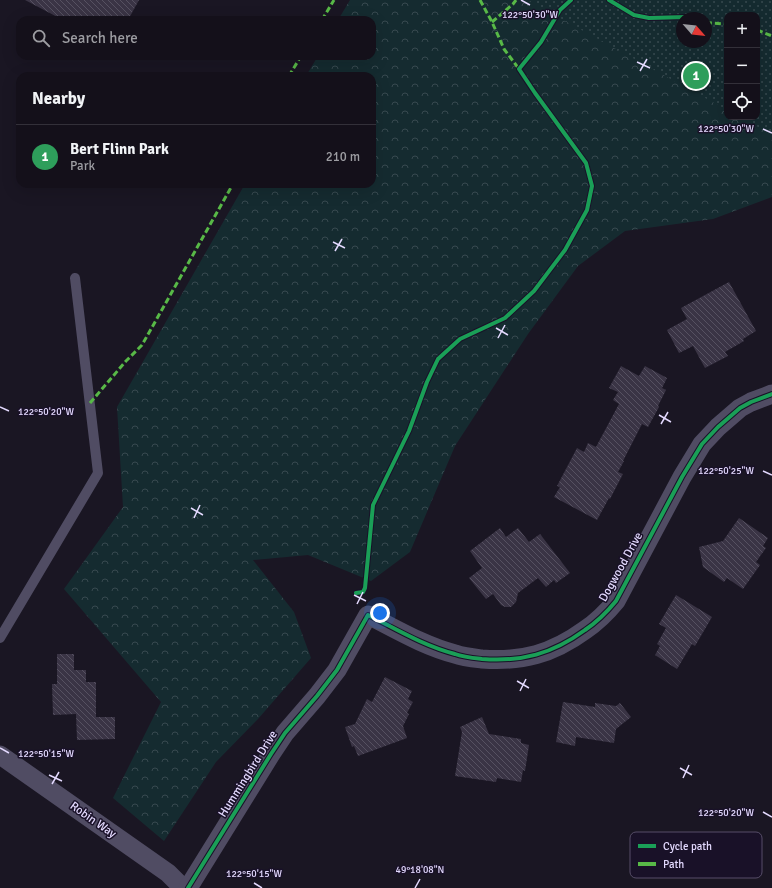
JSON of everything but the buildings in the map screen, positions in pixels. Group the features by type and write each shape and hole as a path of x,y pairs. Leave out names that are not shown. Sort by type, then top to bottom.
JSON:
{"street":[{"name":"Dogwood Drive","path":"368,615 440,650 473,658 498,660 527,657 552,650 565,643 592,625 609,610 616,601 682,476 702,444 718,427 740,408 772,394"},
{"name":"Hummingbird Drive","path":"188,888 271,754 289,728 337,670 368,615"},
{"name":"Robin Way","path":"0,755 168,873 183,888"}],"lane":[{"path":"0,638 98,473 75,278"}],"green space":[{"path":"350,0 772,0 772,197 713,219 625,231 578,266 528,334 455,446 410,552 371,581 308,555 253,560 294,612 311,658 258,719 216,762 164,841 113,798 161,702 64,589 123,507 117,407 243,188 376,188 376,72 308,72 316,60 376,60 376,16 340,16"},
{"path":"527,0 772,0 772,135 745,120 760,120 760,12 724,12 724,108"}],"marked path":[{"path":"324,16 334,0"},
{"path":"480,0 504,49 519,69"},
{"path":"492,22 516,0"},
{"path":"712,23 724,24"},
{"path":"760,31 772,36"},
{"path":"291,72 299,60"},
{"path":"90,403 126,361 142,345 231,188"}],"cycle path":[{"path":"356,593 363,592 365,588 373,505 409,431 427,382 438,359 460,339 505,318 534,291 565,250 587,210 592,186 586,163 519,69 541,42 560,10 571,0"},
{"path":"609,0 634,15 649,18 676,17"},
{"path":"188,888 271,754 285,733 337,670 368,615 410,637 444,651 468,657 497,660 510,659 536,655 561,645 594,624 616,601 682,477 702,444 718,427 740,408 772,394"}],"place":[{"name":"Bert Flinn Park","path":"696,76"}]}
